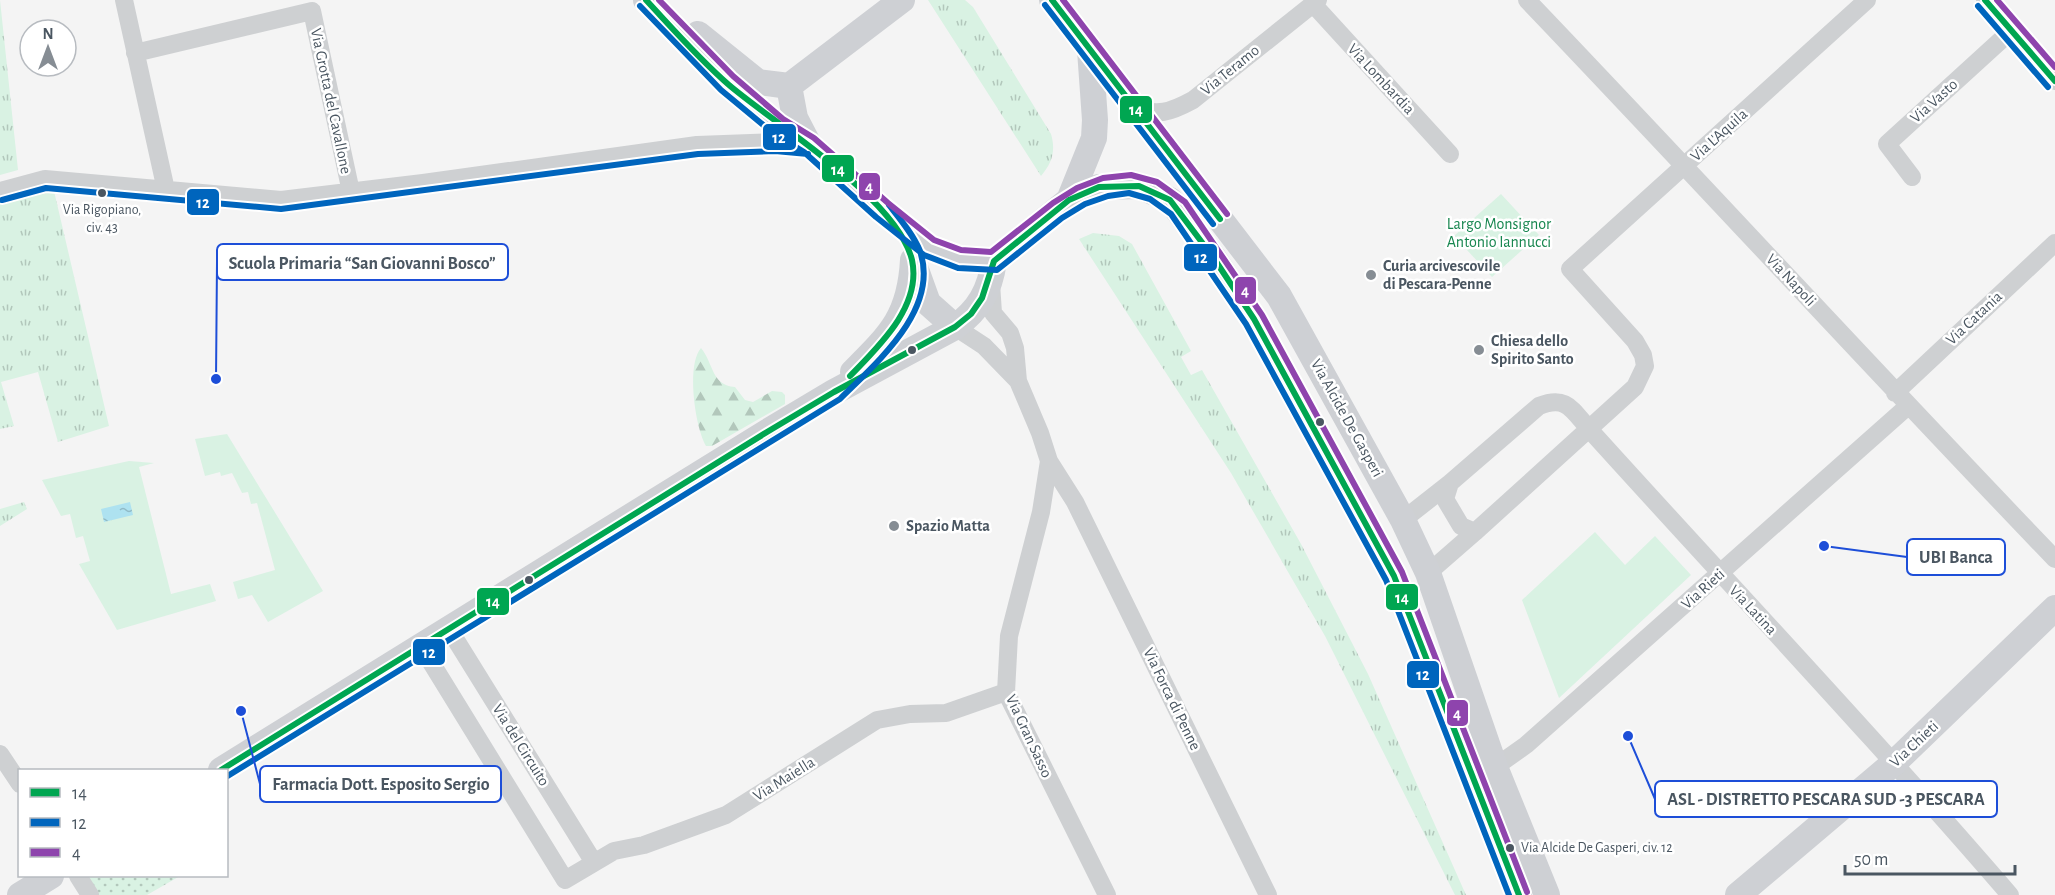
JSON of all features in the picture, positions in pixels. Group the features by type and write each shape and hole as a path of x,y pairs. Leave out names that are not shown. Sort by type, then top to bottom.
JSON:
{"main road":[{"path":"646,0 727,83 778,126 809,145 882,210 906,243 921,254 959,259 993,272"},
{"path":"656,0 758,82 789,86 902,0"},
{"name":"Via Alcide De Gasperi","path":"1051,3 1090,50 1279,296 1403,519 1428,573 1495,767 1547,895"},
{"path":"224,769 834,392 955,327 976,308 993,272 1069,200 1094,138 1095,120 1090,50"},
{"path":"789,86 795,118 809,145"},
{"name":"Via Alcide De Gasperi","path":"1069,200 1089,191 1111,186 1139,186 1170,200 1214,256 1254,319 1394,576 1519,895"},
{"path":"921,254 928,303 955,327"},
{"path":"834,392 889,335 901,318 921,254"},
{"name":"Via Chieti","path":"1738,895 1895,762 2055,608"},
{"path":"20,895 49,877"}],"street":[{"path":"124,0 165,190"},
{"name":"Via Napoli","path":"1527,0 1685,165 1895,393 2055,559"},
{"name":"Via L'Aquila","path":"1590,429 1635,387 1645,366 1643,355 1635,341 1570,269 1867,0"},
{"path":"1985,0 2055,81"},
{"name":"Via Teramo","path":"1133,107 1147,113 1174,111 1193,100 1315,2"},
{"name":"Via Lombardia","path":"1315,2 1450,154"},
{"name":"Via Grotta del Cavallone","path":"135,53 312,11 351,192"},
{"name":"Via Vasto","path":"1912,177 1887,144 2012,30"},
{"path":"0,191 45,179 281,200 697,145 775,142 809,145"},
{"name":"Via Catania","path":"1895,393 2055,243"},
{"name":"Via Forca di Penne","path":"993,272 993,313 1010,333 1016,348 1018,381"},
{"name":"Via Forca di Penne","path":"955,327 984,346 1018,381 1041,433 1049,461 1075,502 1268,895"},
{"name":"Via Latina","path":"1403,519 1450,483 1539,406 1553,400 1564,402 1895,762 2010,895"},
{"name":"Via Rieti","path":"1495,767 1526,745 1908,406"},
{"path":"1428,573 1590,429"},
{"name":"Via Gran Sasso","path":"1049,461 1041,512 1009,636 1006,692 1107,895"},
{"path":"1450,483 1445,499 1461,526 1475,532"},
{"path":"1041,512 1056,498 1075,502"},
{"name":"Via del Circuito","path":"449,629 593,861"},
{"name":"Via del Circuito","path":"421,646 565,880"},
{"name":"Via Maiella","path":"565,880 593,861 614,851 644,845 726,815 877,720 910,714 946,713 1006,692"},
{"path":"0,754 18,781"},
{"path":"79,877 90,895"}],"green space":[{"path":"0,0 18,170 0,175"},
{"path":"928,0 965,0 973,7 1051,134 1052,156 1041,176"},
{"path":"54,191 109,426 58,442 38,372 1,382 14,426 0,429 0,204"},
{"name":"Largo Monsignor Antonio Iannucci","path":"1501,194 1539,235 1492,277 1454,236"},
{"path":"1093,233 1119,236 1132,244 1191,351 1181,357 1191,375 1202,370 1301,544 1368,674 1466,895 1455,895 1325,636 1231,473 1079,239"},
{"path":"701,348 717,378 735,387 745,400 753,402 772,391 782,392 785,395 785,404 712,446 706,446 698,425 693,381 696,356"},
{"path":"227,434 323,591 268,622 252,595 238,599 233,582 275,570 257,503 251,504 248,492 242,493 232,473 221,476 220,472 205,476 195,439"},
{"path":"129,461 154,463 139,467 171,594 210,584 216,601 117,630 79,564 90,561 83,536 76,538 70,514 61,516 42,480"},
{"path":"24,502 27,509 0,526 0,509"},
{"path":"1595,532 1625,565 1655,536 1691,575 1559,698 1522,600"},
{"path":"88,877 178,877 147,895 99,895"}],"water":[{"path":"130,502 133,515 104,522 101,509"}],"transit line":[{"name":"14","path":"646,0 729,85 860,188 884,212 902,236 912,260 911,293 896,324 850,376"},
{"name":"4","path":"659,0 733,76 783,119 814,138 934,240 961,250 991,252 1053,203 1077,188 1103,178 1131,175 1157,182 1185,202 1262,315 1402,572 1527,892"},
{"name":"14","path":"1052,0 1220,219"},
{"name":"4","path":"1063,0 1227,214"},
{"name":"14","path":"1985,0 2055,81"},
{"name":"4","path":"1997,0 2055,67"},
{"name":"12","path":"1045,5 1213,224"},
{"name":"12","path":"640,6 721,90 773,133 804,152 876,217 924,255 958,268 997,270 1062,218 1085,204 1108,196 1129,193 1150,199 1171,214 1246,324 1386,580 1509,895"},
{"name":"12","path":"1978,6 2048,87"},
{"name":"12","path":"2,200 46,188 281,209 698,154 775,151 808,154"},
{"name":"14","path":"223,769 767,432 834,392 955,327 971,314 982,298 994,261 1069,200 1099,187 1139,186 1170,200 1213,257 1254,319 1394,576 1519,895"},
{"name":"12","path":"228,776 840,399 901,334 921,294 924,273 920,251 889,205"}],"place":[{"name":"Via Rigopiano, civ. 43","path":"102,193"},
{"name":"Curia arcivescovile di Pescara-Penne","path":"1371,275"},
{"name":"Chiesa dello Spirito Santo","path":"1479,350"},
{"name":"Scuola Primaria “San Giovanni Bosco”","path":"216,379"},
{"name":"Spazio Matta","path":"894,526"},
{"name":"UBI Banca","path":"1824,546"},
{"name":"Farmacia Dott. Esposito Sergio","path":"241,711"},
{"name":"ASL - DISTRETTO PESCARA SUD -3 PESCARA","path":"1628,736"},
{"name":"Via Alcide De Gasperi, civ. 12","path":"1510,848"}]}
